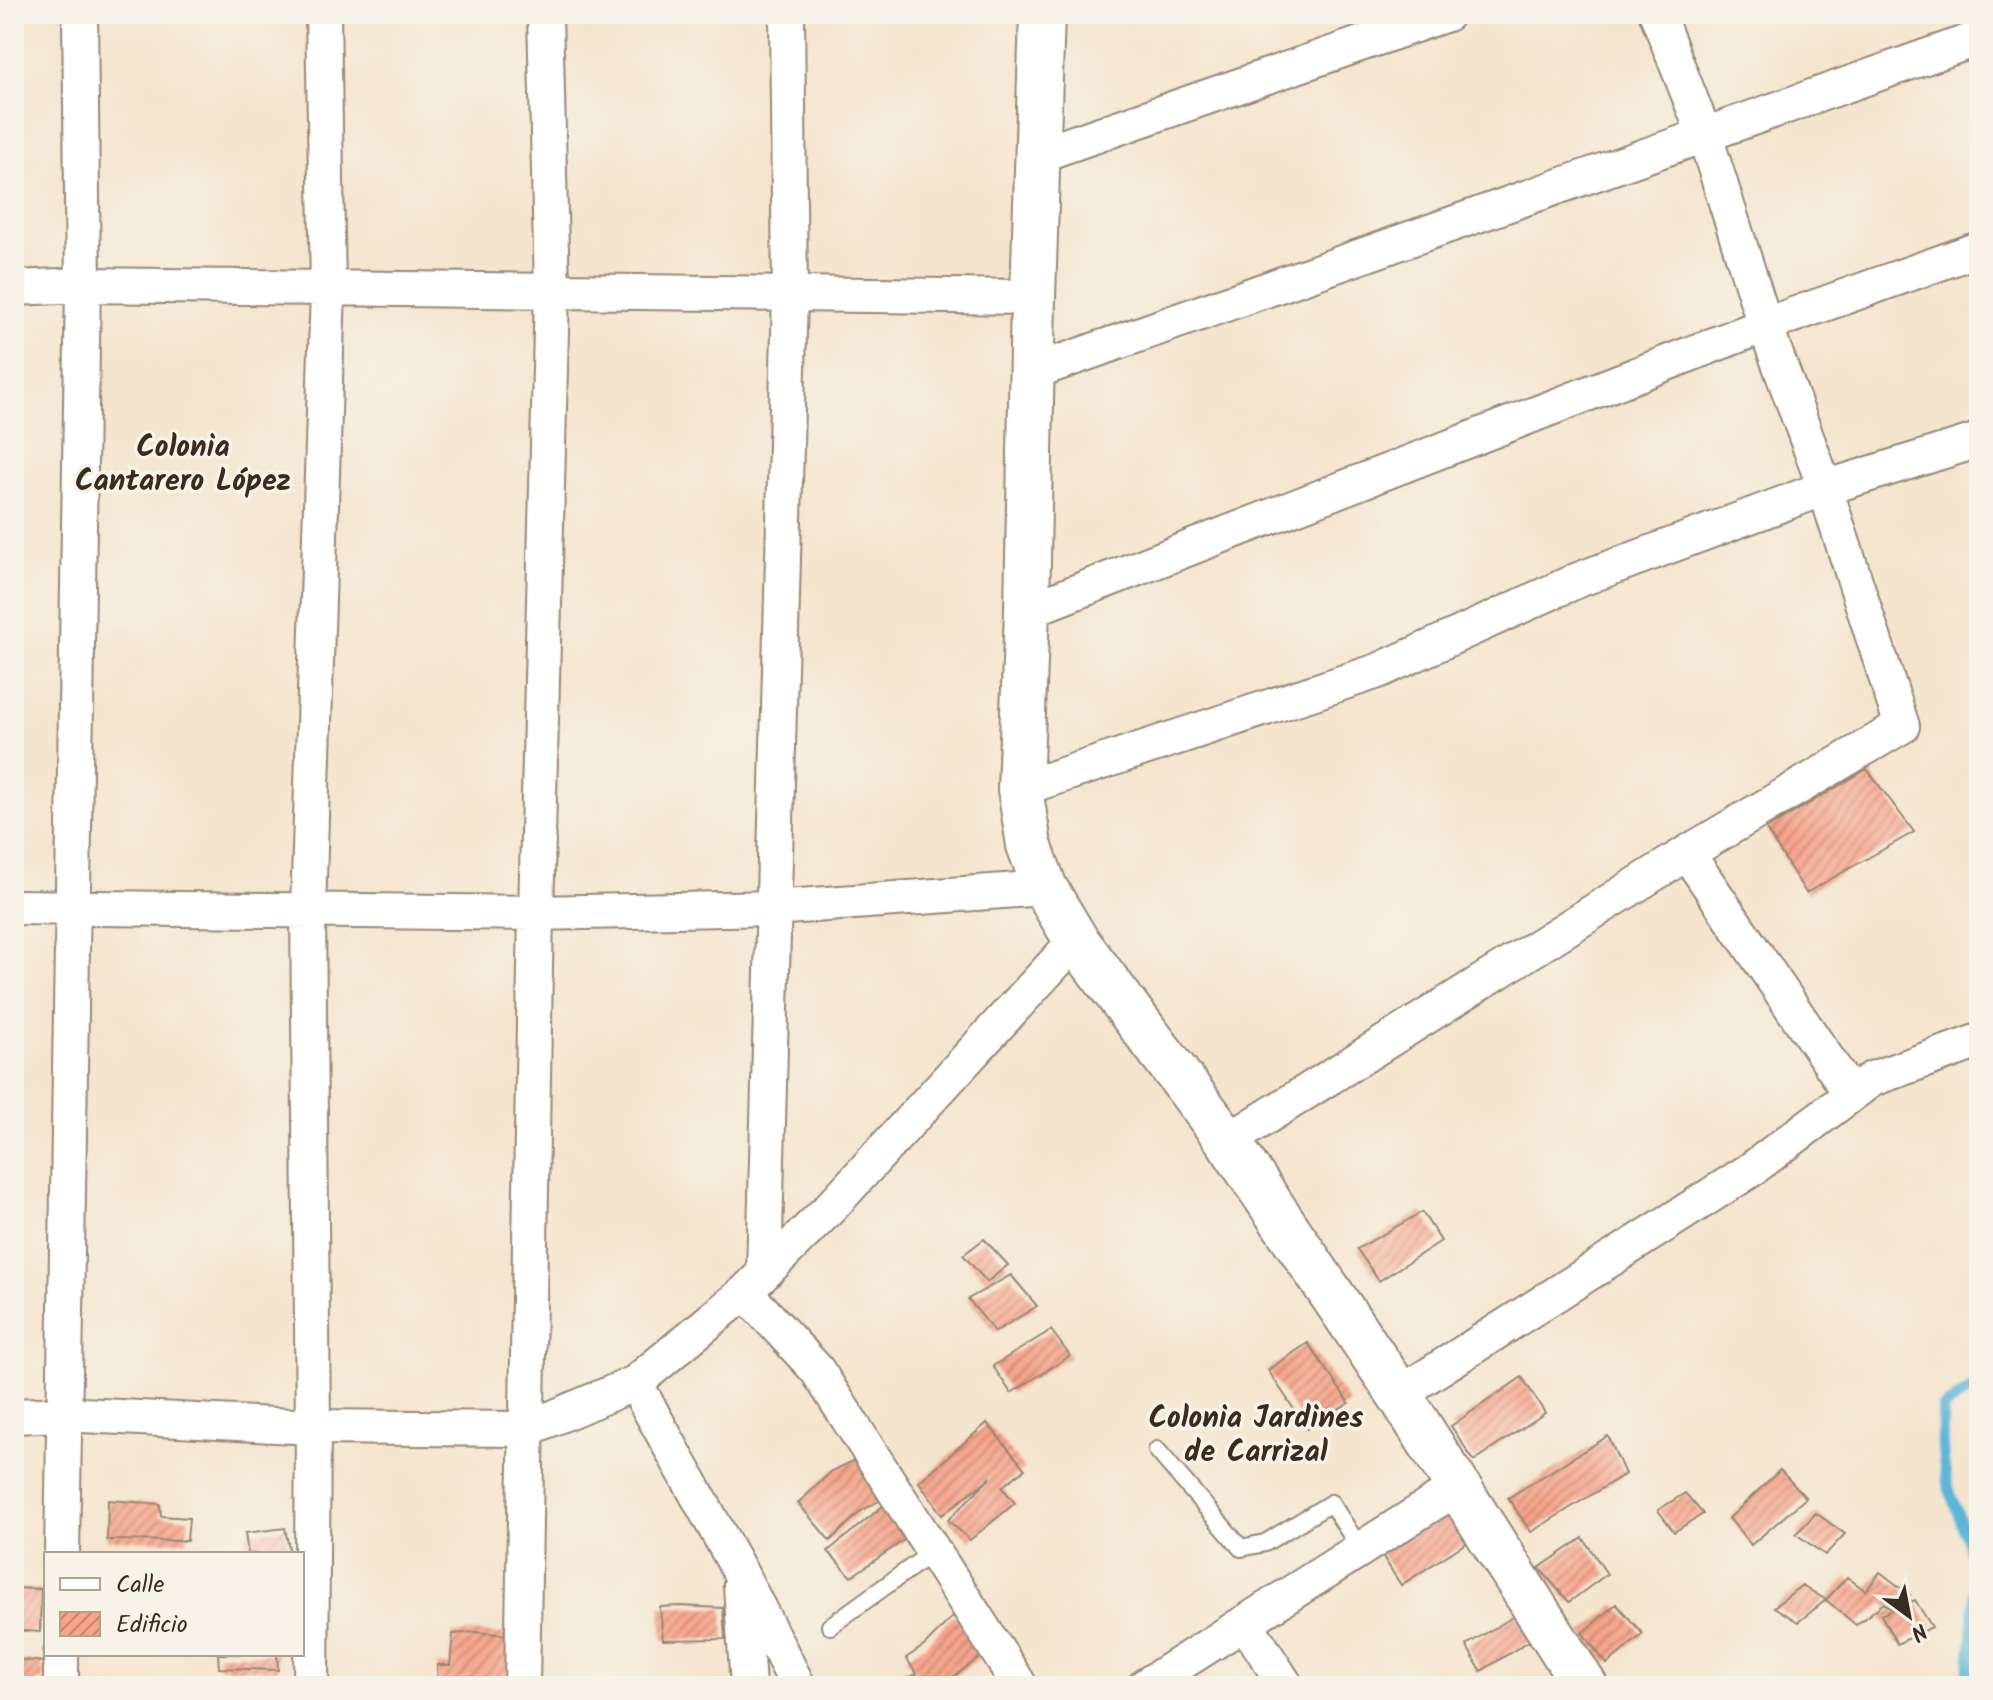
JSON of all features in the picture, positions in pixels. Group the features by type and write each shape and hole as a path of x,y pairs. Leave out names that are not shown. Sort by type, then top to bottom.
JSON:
{"street":[{"path":"62,1552 83,285 80,14"},
{"path":"311,1686 313,1427 308,911 328,288 323,14"},
{"path":"522,1686 536,913 552,291 545,14"},
{"path":"787,14 790,294 773,908 755,1283 817,1370 934,1551 1010,1682"},
{"path":"1042,14 1020,789 1029,845 1045,888 1076,940 1228,1141 1399,1394 1585,1686"},
{"path":"1039,155 1447,14"},
{"path":"1228,1141 1687,853 1902,726 1825,488 1765,325 1705,136 1657,14"},
{"path":"1033,372 1979,38"},
{"path":"1027,611 1765,325 1979,249"},
{"path":"14,288 83,285 1033,297"},
{"path":"1020,789 1378,671 1578,580 1825,488 1979,440"},
{"path":"1687,853 1851,1094"},
{"path":"14,907 536,913 773,908 1045,888"},
{"path":"14,1416 63,1414 313,1427 527,1429 635,1383 755,1283 830,1208 1076,940"},
{"path":"1399,1394 1749,1171 1872,1079 1979,1040"},
{"path":"635,1383 740,1572 798,1686"},
{"path":"1145,1686 1457,1488"},
{"path":"740,1572 748,1686"},
{"path":"1246,1624 1286,1686"},
{"path":"61,1656 61,1686"}],"lane":[{"path":"1157,1450 1241,1548 1265,1543 1331,1503 1361,1550"},
{"path":"830,1626 934,1551"}],"building":[{"path":"1867,769 1914,832 1806,893 1766,829"},
{"path":"1422,1212 1441,1241 1379,1281 1357,1249"},
{"path":"984,1239 1008,1265 987,1282 963,1255"},
{"path":"1011,1275 1037,1306 995,1332 968,1299"},
{"path":"1051,1330 1070,1356 1011,1393 993,1366"},
{"path":"1308,1343 1349,1403 1307,1429 1268,1370"},
{"path":"1522,1377 1545,1413 1474,1461 1451,1426"},
{"path":"987,1423 1025,1469 1002,1487 1015,1503 970,1540 948,1520 991,1477 942,1515 919,1482"},
{"path":"1608,1436 1625,1474 1531,1532 1508,1498"},
{"path":"861,1457 888,1496 861,1511 830,1541 798,1503 832,1471"},
{"path":"1780,1470 1806,1498 1751,1545 1729,1518"},
{"path":"1685,1493 1703,1514 1674,1532 1658,1510"},
{"path":"108,1500 160,1504 161,1516 189,1518 187,1541 107,1540"},
{"path":"889,1501 914,1533 851,1577 828,1551"},
{"path":"1444,1503 1469,1541 1401,1585 1376,1546"},
{"path":"1816,1513 1845,1534 1825,1555 1796,1534"},
{"path":"285,1528 290,1552 248,1552 245,1533"},
{"path":"1583,1538 1607,1574 1569,1602 1539,1568"},
{"path":"1880,1572 1910,1595 1890,1608 1884,1603 1856,1625 1826,1600 1847,1577 1866,1591"},
{"path":"1802,1585 1826,1600 1798,1622 1774,1607"},
{"path":"14,1588 41,1589 40,1632 14,1630"},
{"path":"1915,1600 1932,1627 1897,1644 1881,1615"},
{"path":"1616,1604 1643,1634 1607,1664 1582,1633"},
{"path":"660,1607 723,1608 725,1639 663,1640"},
{"path":"1520,1613 1537,1636 1481,1671 1466,1645"},
{"path":"955,1614 984,1655 940,1686 910,1686 905,1679 917,1674 906,1658 925,1645"},
{"path":"453,1634 510,1635 510,1686 432,1686 432,1682 438,1682 437,1665 450,1665"},
{"path":"218,1656 277,1656 278,1670 219,1668"},
{"path":"14,1659 43,1662 44,1681 37,1681 37,1686 14,1686"},
{"path":"338,1682 388,1683 388,1686 337,1686"}],"waterway":[{"path":"1966,1686 1973,1635 1974,1585 1968,1542 1945,1472 1943,1408 1979,1383"}],"district":[{"name":"Colonia Cantarero López","path":"183,463"},
{"name":"Colonia Jardines de Carrizal","path":"1256,1434"}]}
